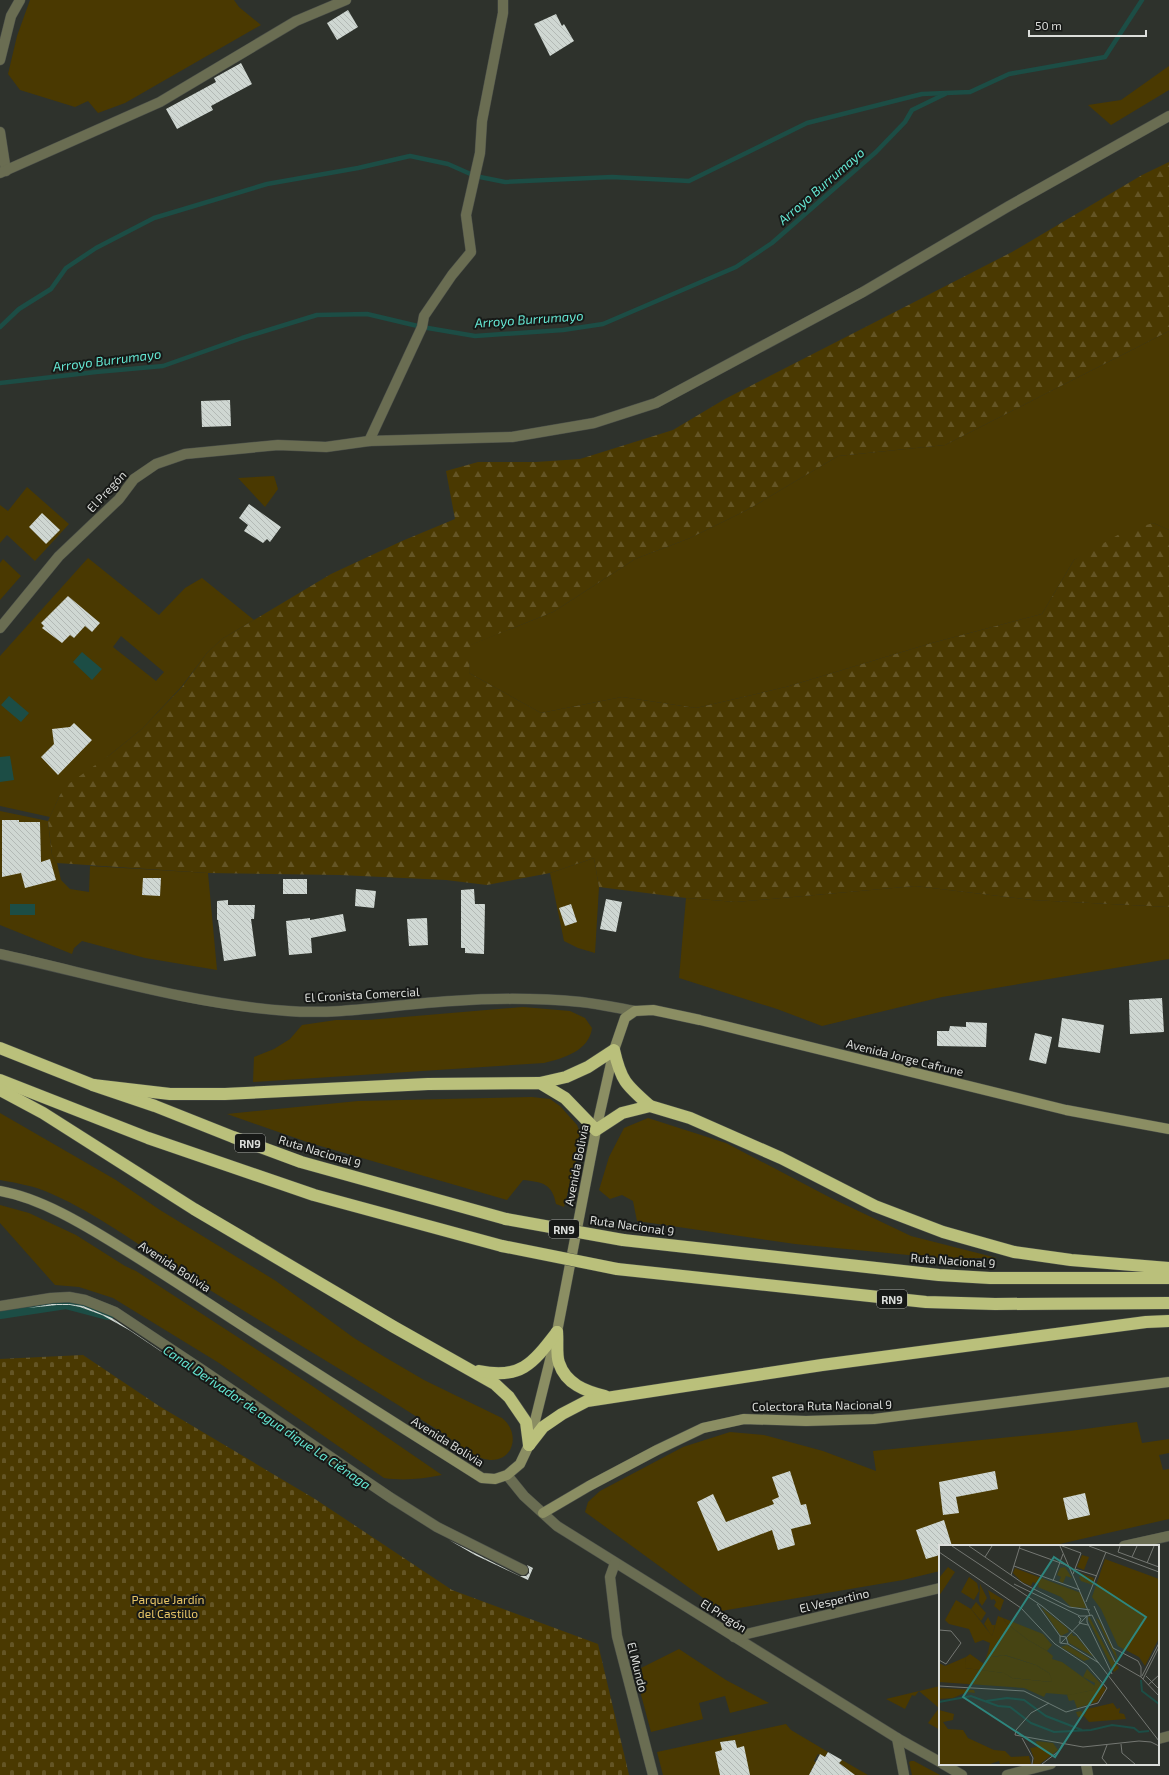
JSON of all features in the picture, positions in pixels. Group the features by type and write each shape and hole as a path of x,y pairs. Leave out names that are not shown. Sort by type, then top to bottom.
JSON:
{"highway":[{"name":"Ruta Nacional 9","path":"0,1048 93,1085 155,1106 301,1162 506,1219 623,1240 939,1275 990,1278 1169,1278"},
{"path":"93,1085 170,1094 225,1094 428,1084 540,1083 566,1077 614,1050 618,1072 628,1088 650,1106 690,1118 781,1158 875,1206 943,1232 1014,1252 1071,1260 1169,1268"},
{"name":"RN9","path":"0,1080 148,1138 307,1193 502,1246 617,1269 926,1302 995,1304 1169,1303"},
{"path":"540,1083 565,1098 596,1130 622,1113 650,1106"},
{"path":"0,1090 43,1113 201,1212 495,1384 510,1397 526,1422 529,1445"},
{"path":"529,1445 543,1427 562,1414 586,1401 822,1365 1146,1322 1169,1322"},
{"path":"466,1368 492,1374 509,1373 525,1367 538,1357 557,1332"},
{"path":"557,1332 559,1363 568,1379 580,1389 611,1397"}],"street":[{"path":"0,60 11,16 20,0"},
{"path":"0,132 3,172 160,102 296,21 346,0"},
{"path":"368,441 422,327 424,316 452,275 471,252 466,215 480,153 482,121 503,13 503,0"},
{"name":"El Pregón","path":"0,628 59,556 119,499 134,478 156,464 185,454 278,445 326,447 368,441 512,437 594,423 656,403 863,292 1009,206 1169,116"},
{"name":"El Cronista Comercial","path":"0,954 167,992 243,1006 288,1011 332,1011 387,1008 450,1001 514,998 582,1002 635,1011"},
{"name":"Avenida Jorge Cafrune","path":"635,1011 653,1010 700,1020 1066,1110 1169,1129"},
{"name":"Avenida Bolivia","path":"0,1191 50,1208 83,1224 164,1274 316,1374 482,1478 495,1479 507,1475 520,1464 529,1445 557,1332 596,1130 614,1050 625,1018 635,1011"},
{"path":"0,1306 51,1298 69,1297 85,1300 115,1312 436,1527 523,1570"},
{"name":"Colectora Ruta Nacional 9","path":"543,1513 589,1486 657,1450 703,1428 744,1419 806,1421 874,1419 1169,1382"},
{"name":"El Pregón","path":"507,1475 524,1496 557,1526 897,1738 939,1761"},
{"path":"1128,1545 1169,1536"},
{"name":"El Mundo","path":"615,1563 610,1577 617,1636 653,1775"},
{"name":"El Vespertino","path":"734,1637 939,1588"},
{"path":"1159,1739 1169,1736"},
{"path":"897,1738 904,1775"},
{"path":"945,1765 962,1775"},
{"path":"1007,1775 1047,1765"},
{"path":"1086,1765 1088,1775"}],"green space":[{"path":"30,0 234,0 239,7 261,25 125,103 98,113 88,101 75,107 20,90 8,74 17,36"},
{"path":"1169,66 1169,90 1111,125 1088,105 1121,100"},
{"path":"1169,162 1169,331 945,445 838,456 747,510 690,538 635,559 553,612 471,645 469,673 541,713 622,697 696,708 786,687 932,643 1042,614 1074,560 1123,532 1153,523 1169,530 1169,907 1032,900 915,886 736,902 686,898 599,887 594,858 550,873 487,885 446,880 340,875 208,873 57,863 52,855 48,821 60,795 67,785 111,754 142,729 182,687 207,653 222,639 331,574 402,541 455,519 446,471 478,462 536,462 580,459 673,430 725,399 1012,252 1142,175"},
{"path":"1169,331 1169,530 1153,523 1074,560 1042,614 932,643 786,687 696,708 622,697 541,713 469,673 470,645 553,612 635,559 690,538 747,510 838,456 945,445"},
{"path":"274,476 278,489 265,507 238,478"},
{"path":"27,487 69,524 35,561 7,535 0,543 0,505 8,511"},
{"path":"88,558 159,615 185,588 202,578 254,620 222,639 207,653 182,686 142,729 60,795 50,817 0,806 0,656","holes":["121,636 164,672 156,681 113,647"]},
{"path":"3,559 21,576 0,600 0,563"},
{"path":"0,811 48,821 52,855 57,863 61,880 70,889 89,892 90,866 208,873 217,970 145,958 82,941 74,948 72,954 0,925"},
{"path":"594,858 599,887 595,953 578,948 564,941 550,873"},
{"path":"915,886 1032,900 1169,907 1169,959 942,997 822,1026 777,1009 679,978 686,898 736,902"},
{"path":"523,1007 570,1011 585,1018 592,1028 590,1036 581,1048 560,1059 544,1063 253,1082 254,1057 274,1049 290,1039 302,1025 336,1020 368,1020"},
{"path":"532,1097 550,1099 560,1106 577,1125 582,1137 564,1207 556,1204 552,1192 541,1183 523,1180 507,1200 310,1143 227,1114 358,1101"},
{"path":"0,1113 116,1180 160,1210 276,1281 354,1338 383,1356 424,1380 502,1418 508,1424 513,1438 510,1451 505,1456 490,1460 471,1453 441,1432 184,1274 86,1211 39,1189 0,1180"},
{"path":"648,1118 726,1143 829,1197 911,1236 997,1258 939,1258 795,1244 637,1221 633,1201 622,1195 610,1199 599,1190 609,1157 624,1128"},
{"path":"0,1205 29,1213 76,1235 125,1266 136,1271 305,1381 442,1475 413,1479 384,1478 219,1363 113,1298 79,1287 55,1285 0,1223"},
{"name":"Parque Jardín del Castillo","path":"83,1355 159,1406 315,1499 452,1590 598,1644 629,1775 0,1775 0,1359"},
{"path":"1137,1422 1142,1443 1169,1439 1169,1453 1159,1455 1163,1470 1169,1469 1169,1519 1055,1545 939,1545 939,1571 903,1580 721,1611 585,1512 588,1502 600,1491 683,1447 730,1432 764,1435 823,1451 876,1471 873,1451 1070,1431"},
{"path":"679,1649 726,1680 769,1703 730,1713 725,1696 699,1703 703,1719 651,1732 636,1676 641,1668"},
{"path":"939,1686 939,1708 919,1691"},
{"path":"919,1691 915,1696 912,1695 905,1709 886,1699"},
{"path":"939,1708 939,1729 928,1723"},
{"path":"786,1724 791,1730 828,1752 825,1757 818,1754 814,1761 820,1765 814,1765 810,1773 812,1775 663,1775 657,1752"},
{"path":"842,1760 868,1775 842,1775 846,1768 839,1763"},
{"path":"914,1761 940,1775 912,1775 909,1762"}],"water":[{"path":"82,652 102,669 92,680 73,662"},
{"path":"9,696 29,713 21,722 1,705"},
{"path":"10,756 14,780 0,782 0,757"},
{"path":"10,904 35,904 35,915 10,915"}],"building":[{"path":"348,10 358,27 337,40 327,23"},
{"path":"556,14 562,26 564,24 574,41 550,56 534,24"},
{"path":"241,63 252,84 211,106 213,110 177,129 166,109 216,82 214,78"},
{"path":"230,400 231,426 202,427 201,401"},
{"path":"249,504 281,527 270,542 267,539 263,543 244,531 248,525 239,518"},
{"path":"42,513 60,530 46,544 29,527"},
{"path":"68,596 100,623 92,632 85,626 74,638 70,635 62,643 42,628 44,626 41,623"},
{"path":"74,723 92,740 58,775 41,757 54,744 52,729 70,727"},
{"path":"2,820 40,822 41,862 50,859 56,880 25,888 21,873 2,877"},
{"path":"143,878 161,878 160,896 142,895"},
{"path":"283,879 307,879 307,894 283,894"},
{"path":"356,889 376,891 374,908 355,906"},
{"path":"474,889 475,904 485,904 484,954 465,953 465,948 461,948 461,890"},
{"path":"606,899 622,902 616,932 600,929"},
{"path":"228,900 228,905 255,905 254,919 251,919 256,956 224,961 217,920 217,901"},
{"path":"571,904 577,922 565,926 559,908"},
{"path":"343,914 346,931 311,938 312,953 289,955 286,921 310,918 310,920"},
{"path":"427,918 428,945 409,946 407,919"},
{"path":"1162,998 1164,1032 1130,1034 1129,1000"},
{"path":"1062,1018 1104,1025 1100,1053 1058,1047"},
{"path":"966,1022 987,1023 986,1047 937,1046 937,1031 949,1031 950,1026 966,1027"},
{"path":"1035,1033 1052,1037 1046,1064 1029,1060"},
{"path":"52,1304 69,1304 83,1306 112,1318 314,1454 129,1330 102,1315 70,1305 28,1308"},
{"path":"790,1471 801,1505 806,1504 811,1524 791,1529 795,1545 778,1550 772,1530 718,1551 697,1502 713,1494 726,1522 774,1504 772,1500 779,1497 772,1477"},
{"path":"995,1471 998,1489 956,1497 959,1513 943,1515 939,1482"},
{"path":"1085,1493 1090,1515 1068,1520 1063,1498"},
{"path":"944,1520 952,1545 939,1545 939,1555 926,1559 916,1530"},
{"path":"449,1540 520,1576 526,1576 529,1573 527,1565 533,1568 528,1580 475,1555"},
{"path":"735,1740 737,1748 744,1746 750,1775 720,1775 715,1752 722,1750 720,1742"},
{"path":"828,1752 842,1760 839,1763 855,1775 809,1775 820,1754 825,1757"}],"waterway":[{"name":"Arroyo Burrumayo","path":"0,327 19,309 51,289 66,268 96,248 154,218 267,184 358,168 410,156 448,164 475,176 505,182 612,177 689,181 807,123 922,94 970,92 1009,74 1105,57 1142,0"},
{"name":"Arroyo Burrumayo","path":"0,383 163,366 242,338 317,315 367,314 422,327 475,336 563,330 603,324 736,267 772,243 876,152 905,122 912,110 945,94"},
{"name":"Canal Derivador de agua dique La Ciénaga","path":"0,1311 66,1301 108,1312"}]}
